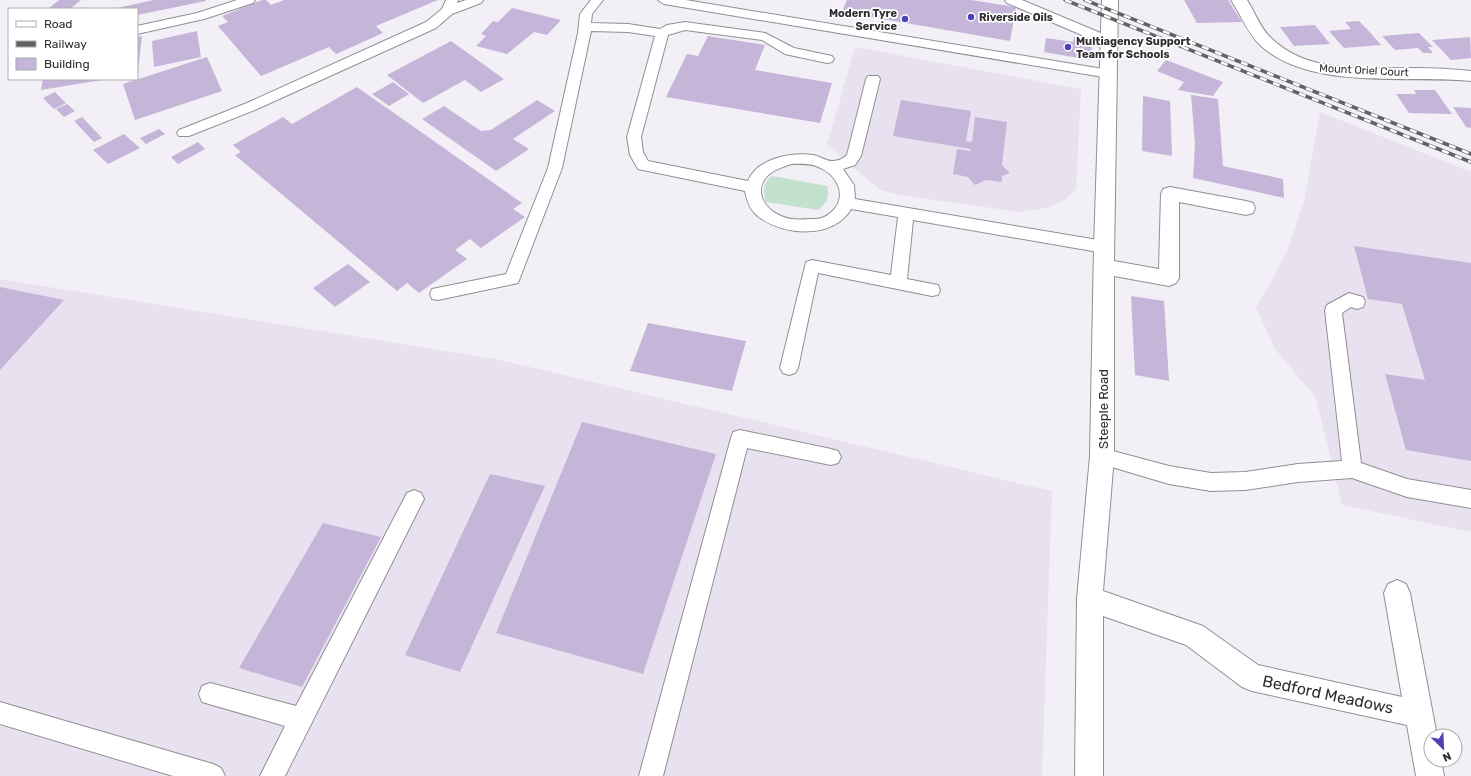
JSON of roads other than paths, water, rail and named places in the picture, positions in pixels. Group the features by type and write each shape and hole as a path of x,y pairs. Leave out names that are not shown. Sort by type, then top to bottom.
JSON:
{"street":[{"name":"Steeple Road","path":"1089,776 1090,599 1102,456 1104,257 1110,0"},
{"name":"Mount Oriel Court","path":"1239,0 1265,42 1279,52 1303,64 1333,71 1438,73 1471,76"},
{"path":"1104,257 1169,278 1170,194 1246,208"},
{"path":"1397,593 1430,776"},
{"name":"Bedford Meadows","path":"1090,599 1194,635 1252,677 1418,714"}],"lane":[{"path":"138,30 200,16 249,0"},
{"path":"184,133 252,106 431,25 450,6 477,0"},
{"path":"438,294 512,279 554,168 585,27 586,14 598,0"},
{"path":"664,0 1109,74"},
{"path":"1011,0 1110,42"},
{"path":"585,27 628,28 662,33 672,28 685,26 765,37 790,51 827,59"},
{"path":"662,33 634,137 635,151 638,159 643,164 752,187"},
{"path":"832,167 850,161 854,156 873,79"},
{"path":"790,159 805,159 832,167 842,176 847,186 849,196 845,208 836,218 821,224 804,227 787,225 772,220 760,210 753,199 752,187 756,177 764,169 776,162 790,159"},
{"path":"847,203 906,213 1104,257"},
{"path":"898,283 906,213"},
{"path":"789,368 812,266 932,290"},
{"path":"1352,469 1333,310 1349,300 1357,302"},
{"path":"651,776 740,438 831,457"},
{"path":"1102,456 1169,475 1211,482 1245,481 1298,473 1352,469 1408,488 1471,498"},
{"path":"272,776 414,498"},
{"path":"210,694 301,719"},
{"path":"0,713 212,776"}],"railway":[{"path":"1065,0 1471,162"},
{"path":"1085,0 1471,154"}],"place":[{"name":"Riverside Oils","path":"971,17"},
{"name":"Modern Tyre Service","path":"905,19"},
{"name":"Multiagency Support Team for Schools","path":"1068,47"}]}
